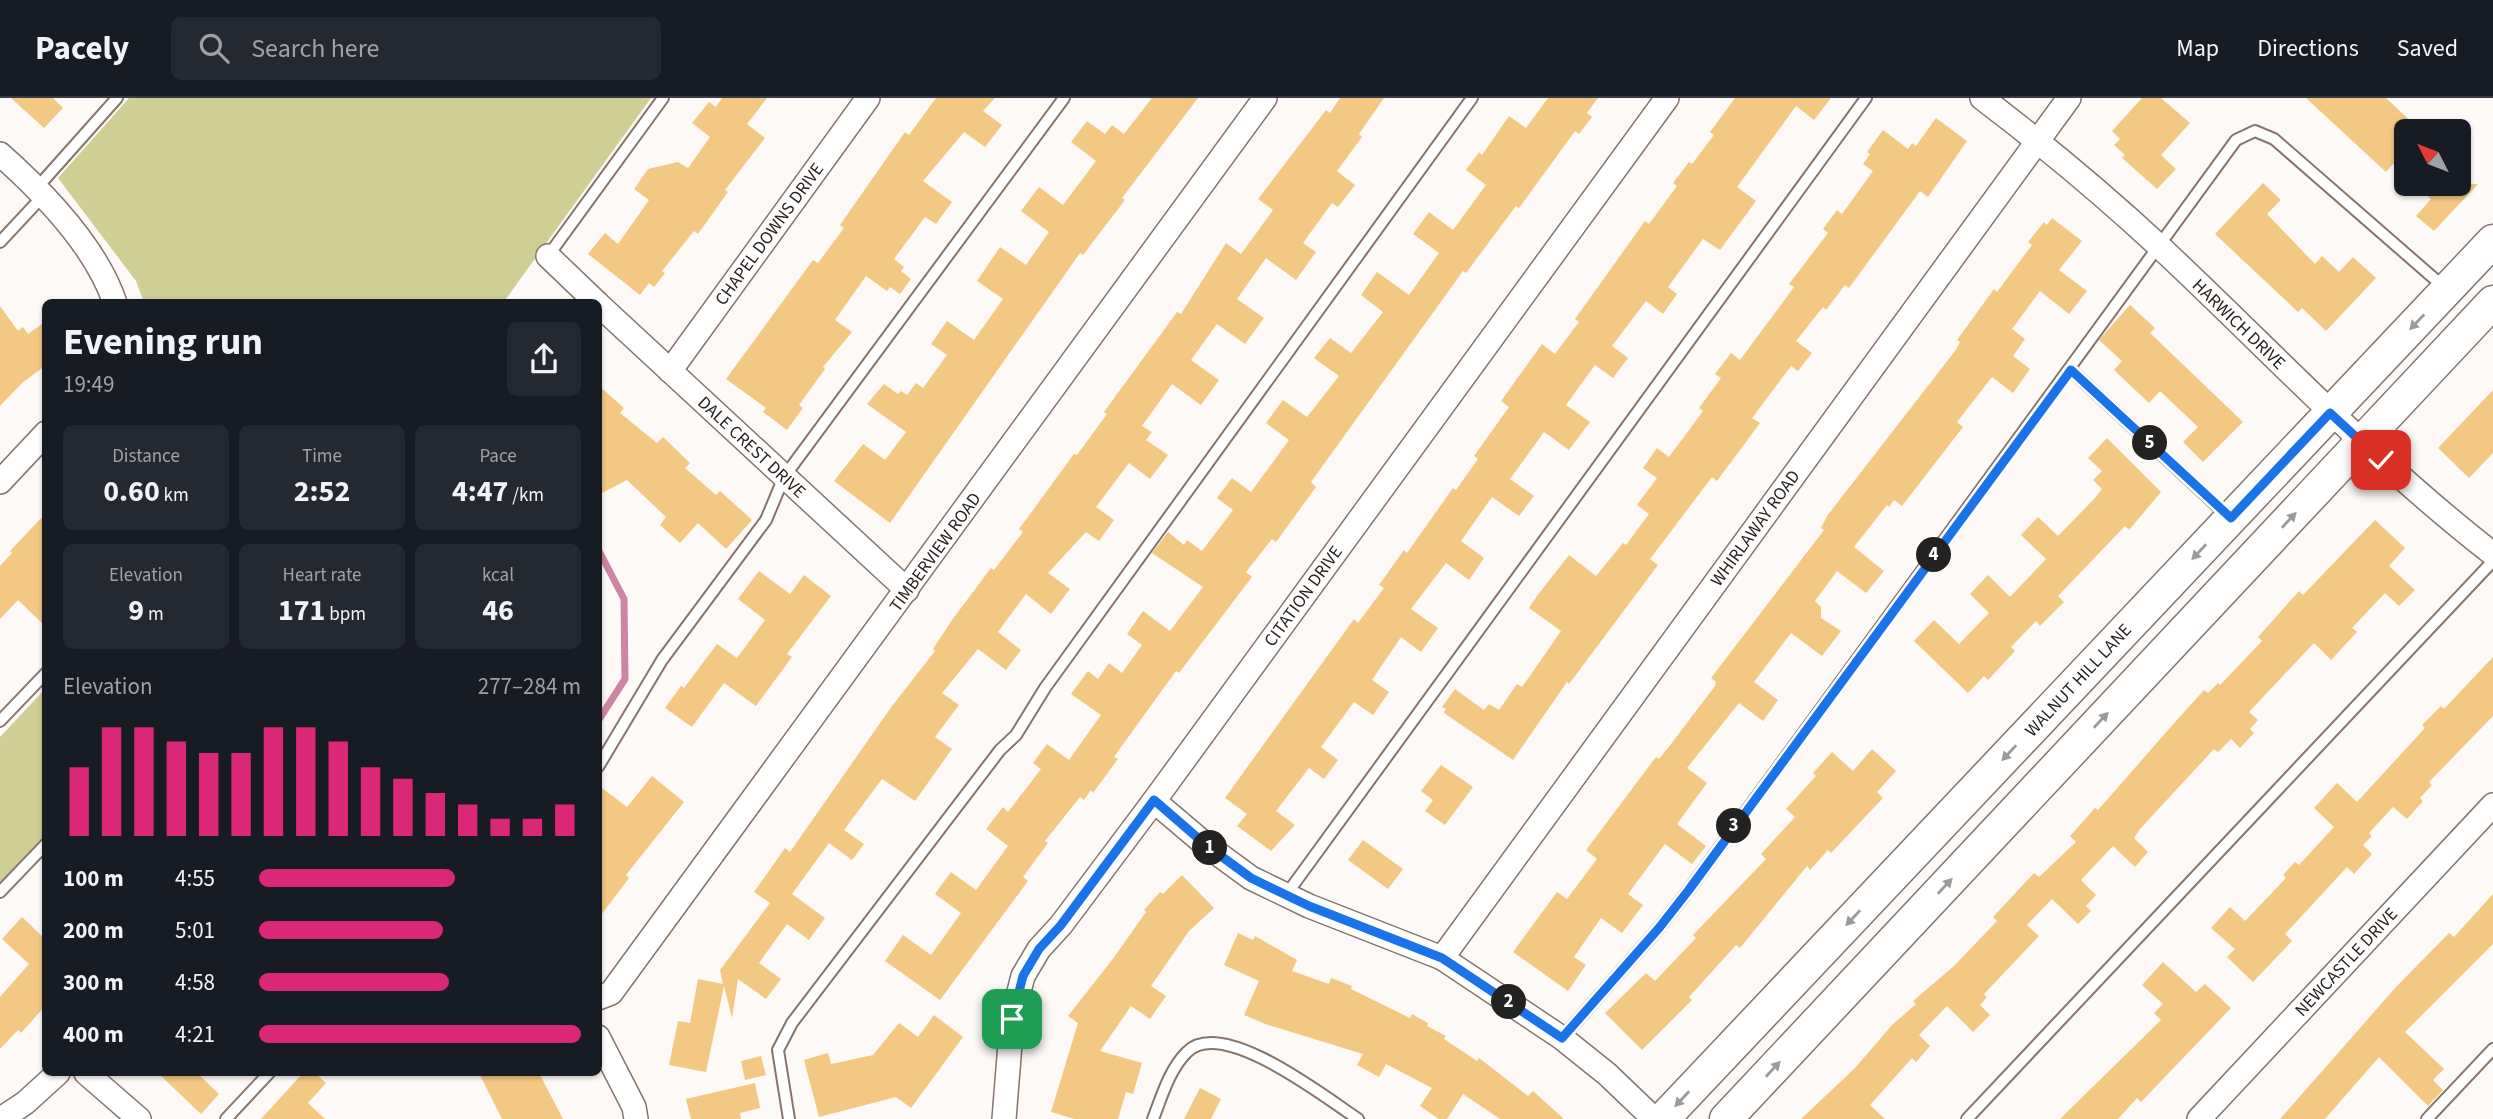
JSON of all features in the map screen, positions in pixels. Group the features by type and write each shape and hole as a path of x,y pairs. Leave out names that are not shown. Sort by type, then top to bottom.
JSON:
{"main road":[{"name":"WALNUT HILL LANE","path":"1663,1119 2493,241"},
{"path":"1726,1119 2493,302"}],"street":[{"name":"CHAPEL DOWNS DRIVE","path":"670,370 868,98"},
{"name":"TIMBERVIEW ROAD","path":"602,996 611,993 1265,98"},
{"name":"CITATION DRIVE","path":"1004,1119 1012,1019 1023,976 1039,949 1061,925 1154,800 1667,98"},
{"name":"HARWICH DRIVE","path":"1982,98 2038,141 2160,247 2361,443 2425,501 2493,554"},
{"name":"WHIRLAWAY ROAD","path":"1442,958 2068,98"},
{"path":"0,154 79,238 114,299"},
{"name":"DALE CREST DRIVE","path":"548,256 594,299"},
{"name":"DALE CREST DRIVE","path":"602,307 907,590"},
{"path":"0,482 42,437"},
{"path":"1154,800 1206,845 1251,878 1286,895 1442,958 1562,1038 1654,1119"},
{"name":"NEWCASTLE DRIVE","path":"2199,1119 2493,805"},
{"path":"602,1045 634,1107 636,1119"},
{"path":"1,1119 55,1076"},
{"path":"89,1076 139,1119"}],"lane":[{"path":"0,242 117,98"},
{"path":"548,256 663,98"},
{"path":"602,760 662,660 766,520 784,477 1064,98"},
{"path":"789,1119 778,1050 792,1023 1000,750 1016,735 1045,688 1472,98"},
{"path":"1286,895 1866,98"},
{"path":"1562,1038 1681,900 2071,370 2236,140 2255,131 2274,139 2447,290"},
{"path":"2071,370 2231,518"},
{"path":"1968,1119 2493,561"},
{"path":"0,722 42,677"},
{"path":"0,892 42,848"},
{"path":"1153,1119 1168,1079 1188,1050 1204,1043 1223,1043 1265,1059 1358,1119"},
{"path":"2427,1119 2493,1049"},
{"path":"226,1119 266,1076"}],"shaded area":[{"path":"129,98 651,98 506,299 143,299 136,281 58,178"},
{"path":"42,692 42,847 0,892 0,737"}],"building":[{"path":"11,98 53,98 63,108 44,128"},
{"path":"722,98 767,98 747,124 765,138 725,190 728,192 698,234 694,231 662,271 665,273 654,287 649,283 640,295 588,254 605,233 618,244 649,200 634,189 648,169 678,162 688,168 710,137 692,123 709,102 716,107"},
{"path":"936,98 995,98 983,111 1002,125 985,147 964,132 923,181 952,202 936,224 925,217 894,259 904,267 901,271 911,279 900,294 890,287 887,291 866,276 835,320 852,332 823,367 825,369 799,405 803,408 787,430 763,412 766,408 726,379 813,260 818,263 844,228 840,225 905,132 909,135"},
{"path":"1152,98 1198,98 1122,198 1125,200 1083,255 1080,253 890,523 834,481 863,444 885,460 906,432 867,404 884,384 898,394 901,391 907,395 916,383 923,388 947,355 931,344 947,321 974,340 1003,299 977,281 1000,247 1026,265 1049,232 1021,211 1039,187 1063,205 1096,161 1071,142 1087,121 1105,134 1112,125 1124,134"},
{"path":"1340,98 1384,98 1359,134 1362,137 1337,171 1355,185 1338,207 1332,203 1303,243 1316,252 1296,280 1266,258 1237,299 1264,318 1245,344 1217,324 1191,360 1219,380 1201,405 1172,384 1142,426 1152,432 1146,440 1168,455 1150,479 1129,463 1096,507 1114,520 1099,541 1086,532 1048,573 1070,589 1051,614 1026,594 998,632 1021,650 1006,670 978,649 942,693 959,705 935,737 952,749 915,801 882,779 844,830 864,844 852,860 829,843 792,894 825,918 809,940 787,924 759,963 781,979 766,999 738,979 732,1018 724,986 706,1072 669,1065 678,1021 690,1023 698,979 723,984 720,970 770,903 754,892 785,848 790,852 892,706 935,651 933,649 952,620 991,568 994,570 1023,532 1019,529 1107,414 1104,412 1177,312 1181,314 1226,243 1241,254 1273,210 1258,199 1326,110 1330,113"},
{"path":"1548,98 1598,98 1587,113 1592,117 1579,134 1575,131 1519,208 1516,206 1466,273 1463,271 1311,482 1316,487 1276,542 1272,539 1246,572 1252,577 1179,673 1176,671 1114,757 1118,759 1093,793 1091,790 1084,800 1080,797 1045,841 1048,843 1023,877 1028,881 940,1000 885,961 903,935 931,955 961,913 935,894 951,872 976,890 1008,846 986,829 1003,807 1008,812 1041,769 1033,763 1047,744 1069,760 1101,715 1071,694 1088,671 1098,679 1109,663 1122,673 1142,645 1127,634 1143,611 1170,631 1203,587 1152,553 1168,532 1184,545 1187,540 1202,551 1233,510 1217,498 1232,478 1251,492 1289,440 1266,423 1283,400 1307,417 1339,376 1314,358 1330,338 1351,353 1383,312 1361,295 1377,272 1409,295 1439,253 1413,234 1429,212 1453,230 1486,185 1466,170 1479,152 1482,155 1509,116 1526,128"},
{"path":"1735,98 1831,98 1814,120 1796,106 1737,187 1756,201 1720,250 1703,239 1668,287 1677,294 1663,314 1646,301 1612,346 1628,358 1613,378 1595,365 1566,405 1590,422 1569,450 1544,432 1510,479 1534,496 1519,516 1492,497 1461,541 1484,558 1469,580 1446,563 1411,609 1438,628 1421,652 1401,637 1372,680 1389,692 1373,715 1354,702 1321,747 1338,760 1324,779 1309,768 1276,811 1295,825 1271,851 1237,826 1247,814 1225,798 1354,619 1358,623 1384,588 1379,585 1404,550 1407,553 1453,488 1456,490 1478,459 1474,456 1509,407 1501,401 1542,344 1555,354 1579,322 1575,319 1645,221 1649,224 1677,186 1673,183 1689,162 1692,164 1714,135 1710,132"},
{"path":"2142,98 2161,98 2190,123 2161,155 2176,169 2157,189 2122,158 2125,155 2114,145 2120,139 2112,131"},
{"path":"2306,98 2386,98 2408,119 2394,119 2394,165 2386,172"},
{"path":"1936,118 1967,141 1928,197 1920,191 1849,288 1845,285 1826,310 1823,307 1796,341 1812,353 1798,371 1791,366 1752,418 1760,423 1717,481 1712,477 1650,559 1658,565 1569,684 1567,682 1513,760 1444,713 1446,709 1442,707 1455,689 1484,710 1489,704 1499,710 1517,684 1522,687 1561,631 1529,608 1537,596 1569,555 1596,576 1623,543 1626,545 1649,514 1637,505 1657,478 1643,468 1657,448 1669,457 1703,411 1699,408 1721,378 1715,374 1731,353 1740,360 1794,287 1789,284 1828,233 1823,229 1837,210 1842,214 1873,171 1863,164 1870,154 1867,152 1883,130 1908,149 1912,143 1916,146"},
{"path":"2263,183 2281,200 2267,214 2315,264 2322,256 2339,272 2353,257 2376,278 2326,331 2302,308 2298,312 2215,234"},
{"path":"2428,196 2467,196 2434,231 2416,216 2431,199"},
{"path":"2052,218 2082,241 2059,270 2087,291 2069,314 2040,291 2012,329 2025,339 2013,356 2030,369 2013,393 1992,377 1957,422 1963,427 1902,506 1894,500 1889,507 1887,505 1854,547 1884,571 1866,593 1837,571 1815,601 1821,607 1821,618 1841,631 1822,656 1791,633 1754,682 1778,700 1763,721 1739,703 1687,768 1707,783 1677,824 1706,846 1692,864 1665,844 1628,894 1643,905 1622,933 1601,918 1574,957 1586,965 1568,991 1513,952 1557,892 1567,899 1597,859 1586,850 1656,757 1659,759 1715,686 1716,682 1711,678 1824,530 1821,528 1827,516 1955,351 1960,342 1957,340 1994,289 1997,292 2032,245 2028,242 2044,222 2047,225"},
{"path":"2130,305 2155,328 2150,333 2243,422 2203,462 2183,442 2198,427 2160,391 2149,403 2114,370 2122,361 2099,340"},
{"path":"0,306 18,331 23,327 28,334 42,324 42,368 22,383 0,406"},
{"path":"602,389 624,408 620,413 657,443 663,437 690,463 685,468 716,495 720,491 752,520 726,549 698,523 680,543 660,525 666,517 627,480 602,493"},
{"path":"2493,390 2493,453 2469,478 2438,448"},
{"path":"2107,438 2161,492 2129,530 2125,526 2058,596 2064,602 2040,626 2036,621 2011,647 2015,651 1988,680 1984,676 1968,693 1914,641 1934,620 1959,644 1989,613 1970,594 1988,575 2010,597 2046,559 2021,535 2038,517 2058,536 2095,498 2102,489 2093,480 2102,471 2088,458"},
{"path":"42,517 42,623 18,600 0,619 0,566 12,553 10,551"},
{"path":"2375,520 2405,548 2389,566 2415,590 2399,606 2385,593 2352,628 2357,632 2331,660 2314,643 2249,712 2258,720 2250,729 2254,733 2240,748 2231,739 2218,752 2214,749 2140,829 2134,838 2148,852 2135,867 2113,846 2081,880 2096,895 2086,906 2091,911 2078,924 2052,899 2027,925 2039,936 1984,994 1987,997 1980,1005 1990,1015 1973,1032 1947,1006 1919,1035 1930,1046 1916,1062 1912,1058 1870,1105 1885,1119 1801,1119 1855,1068 1892,1025 1916,1004 1913,1001 1954,966 1997,921 1993,917 2034,873 2039,877 2076,842 2070,836 2095,808 2098,810 2204,690 2208,693 2218,683 2220,685 2262,641 2258,637 2299,591 2303,595"},
{"path":"759,571 790,594 804,575 831,596 787,654 792,657 756,706 724,683 692,727 665,708 681,686 684,688 717,644 737,658 765,620 738,599"},
{"path":"2493,657 2493,716 2429,782 2432,785 2420,798 2423,801 2407,819 2393,807 2369,833 2372,836 2363,845 2372,854 2354,874 2347,867 2285,934 2292,941 2253,982 2227,957 2235,949 2211,928 2230,907 2245,921 2286,878 2283,875 2295,862 2299,865 2334,827 2314,808 2337,783 2357,802 2425,728 2422,725 2441,706 2444,709"},
{"path":"1872,749 1896,771 1877,792 1883,798 1831,853 1828,850 1810,870 1807,866 1740,948 1736,945 1689,997 1692,1000 1642,1050 1605,1013 1646,973 1655,981 1696,938 1693,935 1766,859 1761,854 1795,817 1786,809 1816,776 1813,773 1832,752 1853,771"},
{"path":"1441,765 1473,787 1445,825 1425,811 1433,800 1421,791"},
{"path":"652,776 684,802 626,875 629,878 602,914 602,788 627,807"},
{"path":"1363,840 1403,869 1388,889 1348,860"},
{"path":"1182,875 1214,908 1189,931 1151,986 1166,996 1150,1019 1131,1006 1100,1051 1142,1063 1133,1094 1126,1092 1118,1119 1074,1119 1051,1112 1078,1023 1068,1016 1112,960 1146,912 1144,910 1160,892 1163,894"},
{"path":"2493,894 2493,944 2405,1032 2444,1069 2433,1080 2443,1090 2428,1106 2379,1057 2325,1119 2280,1119 2396,987 2449,933 2454,937"},
{"path":"22,917 42,936 42,1009 21,1033 18,1030 0,1049 0,997 29,964 2,939"},
{"path":"1238,933 1253,940 1255,936 1297,960 1292,971 1329,984 1331,978 1352,986 1351,989 1410,1018 1412,1014 1428,1023 1427,1026 1446,1036 1444,1039 1477,1061 1479,1058 1528,1096 1533,1091 1564,1119 1500,1119 1463,1094 1447,1119 1439,1119 1420,1106 1432,1088 1386,1064 1379,1077 1357,1065 1363,1054 1244,1015 1259,981 1224,965"},
{"path":"2163,962 2196,992 2205,984 2231,1008 2141,1102 2137,1098 2118,1119 2060,1119 2161,1020 2154,1013 2163,1004 2142,985"},
{"path":"934,1015 963,1037 911,1108 896,1097 819,1117 804,1060 828,1053 831,1064 873,1055 899,1023 918,1037"},
{"path":"761,1056 766,1075 745,1080 741,1061"},
{"path":"161,1076 200,1076 219,1094 201,1114"},
{"path":"300,1076 318,1076 326,1083 308,1103 325,1119 261,1119"},
{"path":"480,1076 541,1076 563,1119 502,1119"},
{"path":"755,1083 760,1108 740,1113 741,1119 691,1119 686,1099"},
{"path":"1200,1088 1221,1099 1211,1119 1184,1119"}],"waterway":[{"path":"602,557 624,599 625,679 602,715"}],"route":[{"path":"1012,1019 1023,976 1039,949 1061,925 1154,800 1206,845 1251,878 1309,906 1442,958 1562,1038 1688,891 2071,370 2231,518 2330,413 2381,460"}]}
